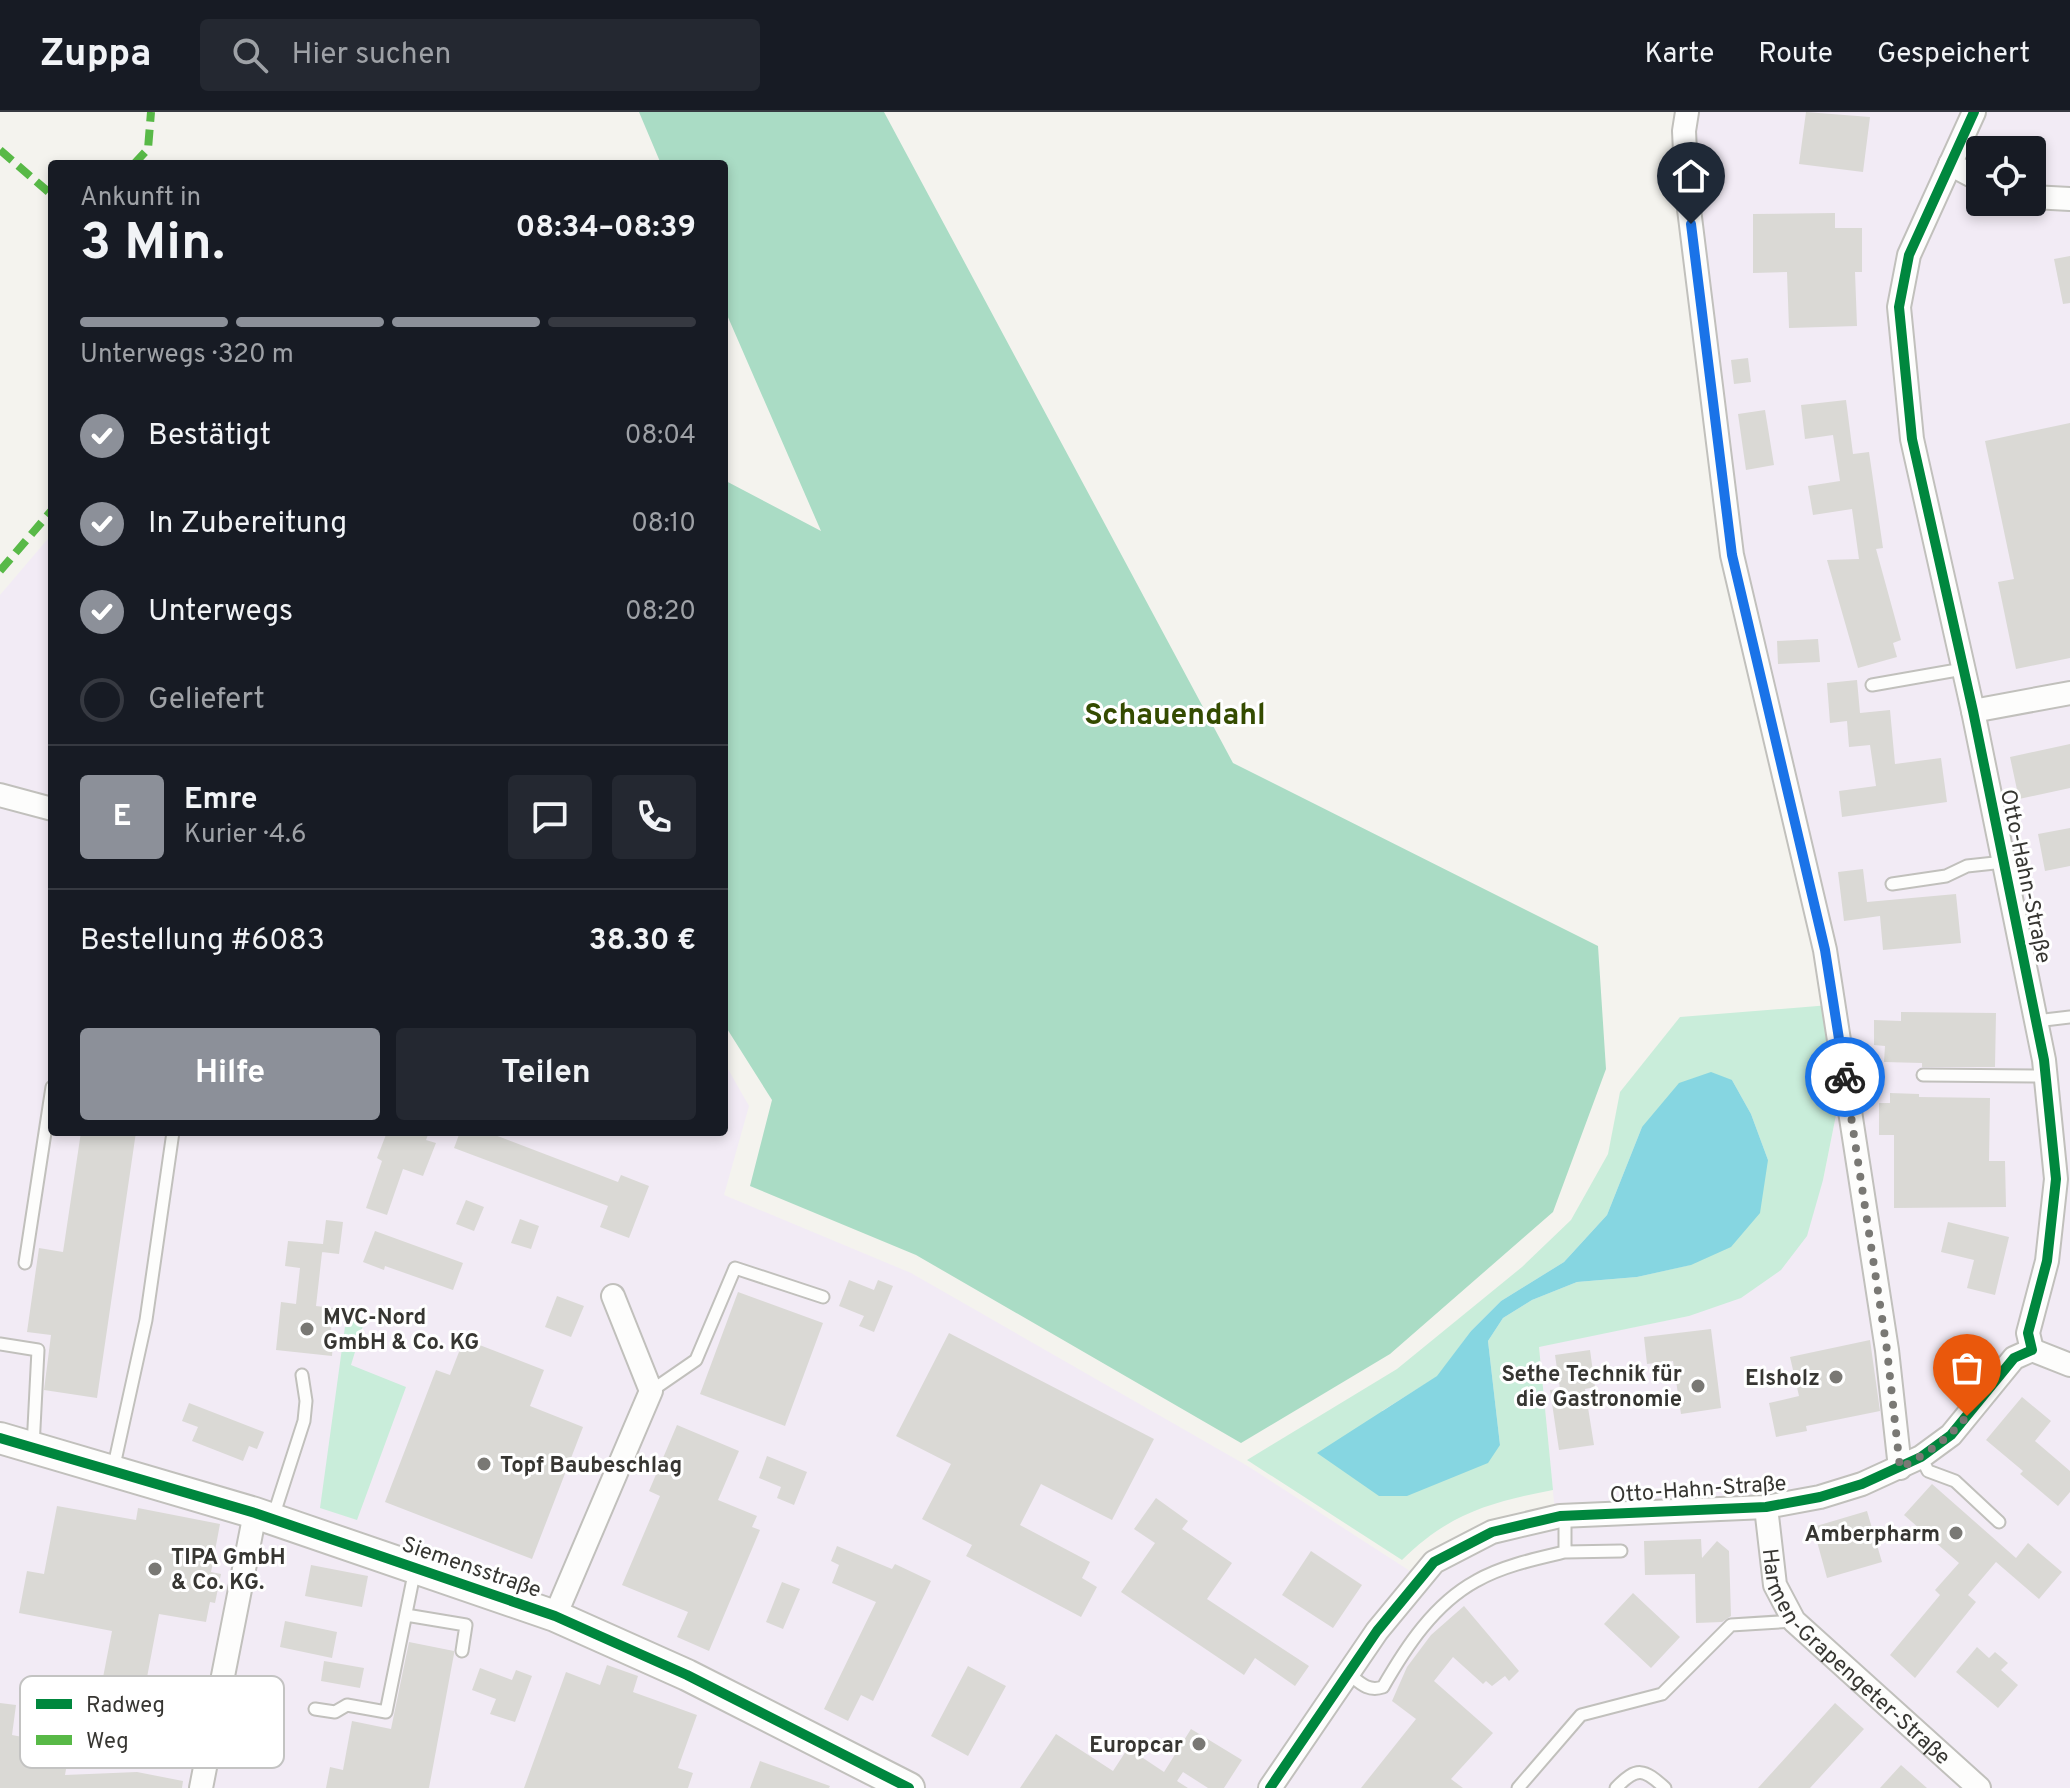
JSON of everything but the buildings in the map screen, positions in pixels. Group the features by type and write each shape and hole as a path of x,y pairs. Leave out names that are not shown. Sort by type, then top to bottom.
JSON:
{"street":[{"path":"1687,112 1684,131 1687,193 1732,555 1825,950 1887,1350 1900,1468"},
{"name":"Otto-Hahn-Straße","path":"1270,1788 1377,1631 1434,1562 1492,1532 1565,1516 1766,1507 1820,1497 1862,1484 1921,1457 1951,1435 2014,1358 2032,1350 2028,1333 2047,1261 2056,1179 2046,1076 1973,711 1912,439 1899,307 1909,255 1974,112"},
{"path":"1950,164 1966,173"},
{"path":"2046,198 2070,199"},
{"path":"1973,711 2070,693"},
{"path":"0,795 48,808"},
{"path":"613,1296 651,1391"},
{"path":"2032,1350 2070,1365"},
{"name":"Siemensstraße","path":"555,1616 651,1391"},
{"name":"Siemensstraße","path":"0,1438 264,1516 555,1616 687,1675 909,1788"},
{"name":"Harmen-Grapengeter-Straße","path":"1766,1507 1775,1585 1794,1621 1979,1788"},
{"path":"227,1676 264,1516"},
{"path":"201,1788 206,1768"}],"lane":[{"path":"1872,685 1963,669"},
{"path":"1892,884 1946,876 1967,866 2004,862"},
{"path":"2036,1021 2070,1017"},
{"path":"1923,1075 2046,1076"},
{"path":"25,1263 48,1113"},
{"path":"113,1470 146,1320 172,1136"},
{"path":"651,1391 696,1360 735,1268 823,1297"},
{"path":"0,1344 38,1350 33,1448"},
{"path":"264,1516 304,1421 306,1401 302,1375"},
{"path":"1921,1457 1928,1471 1955,1481 1999,1522"},
{"path":"1565,1516 1565,1552"},
{"path":"1349,1674 1363,1686 1374,1690 1383,1687 1413,1639 1445,1603 1476,1580 1529,1560 1565,1552 1621,1551"},
{"path":"315,1709 335,1712 347,1705 386,1712 415,1568"},
{"path":"406,1615 466,1625 462,1651"},
{"path":"1518,1788 1581,1715 1662,1694 1731,1625 1794,1621"},
{"path":"1616,1788 1635,1772 1644,1772 1665,1788"}],"shaded area":[{"path":"1693,112 2070,112 2070,1788 0,1788 0,595 48,539 48,1136 728,1136 728,1069 749,1106 724,1195 911,1273 1246,1465 1427,1582 1439,1569 1494,1540 1556,1523 1539,1346 1689,1316 1823,1180 1836,1115 1830,1005 1737,541 1693,192"}],"green space":[{"path":"639,112 884,112 1233,763 1598,946 1606,1069 1553,1212 1390,1354 1241,1443 916,1255 750,1186 772,1100 728,1030 728,482 821,531 728,317 728,160 659,160"},
{"path":"1830,1005 1836,1115 1823,1180 1807,1236 1781,1270 1741,1298 1689,1316 1539,1347 1553,1490 1472,1512 1436,1531 1402,1560 1247,1460 1397,1369 1522,1267 1571,1220 1608,1154 1620,1092 1680,1017","holes":["1732,1080 1751,1114 1768,1160 1690,1265 1637,1277 1577,1282 1532,1300 1503,1318 1488,1341 1500,1445 1382,1411 1438,1376 1471,1331 1501,1301 1564,1262 1607,1215 1642,1127"]},
{"path":"347,1312 365,1319 351,1365 406,1387 357,1520 320,1508"}],"water":[{"path":"1711,1072 1732,1080 1751,1114 1768,1160 1760,1213 1731,1247 1691,1265 1637,1277 1577,1282 1532,1300 1503,1318 1488,1341 1500,1445 1488,1463 1407,1496 1379,1496 1317,1453 1437,1376 1471,1331 1501,1301 1564,1262 1607,1215 1642,1127 1679,1083"}],"marked path":[{"path":"138,160 148,149 151,112"},
{"path":"0,150 48,192"},
{"path":"0,571 48,515"}],"cycle path":[{"path":"1974,112 1909,255 1899,307 1912,439 1973,711 2044,1060 2056,1179 2047,1261 2028,1333 2032,1350"},
{"path":"1270,1788 1377,1631 1434,1562 1492,1532 1560,1516 1766,1507 1820,1497 1862,1484 1921,1457 1951,1435 2014,1358 2032,1350"},
{"path":"0,1438 255,1513 555,1616 687,1675 909,1788"}],"way so far":[{"path":"1845,1077 1887,1350 1900,1468 1951,1435 1967,1416"}],"place":[{"name":"MVC-Nord GmbH & Co. KG","path":"307,1329"},
{"name":"Elsholz","path":"1836,1377"},
{"name":"Sethe Technik für die Gastronomie","path":"1698,1386"},
{"name":"Topf Baubeschlag","path":"484,1464"},
{"name":"Amberpharm","path":"1956,1533"},
{"name":"TIPA GmbH & Co. KG.","path":"155,1569"},
{"name":"Europcar","path":"1199,1744"}],"district":[{"name":"Schauendahl","path":"1175,714"}],"route":[{"path":"1691,224 1732,555 1825,950 1845,1077"}]}
